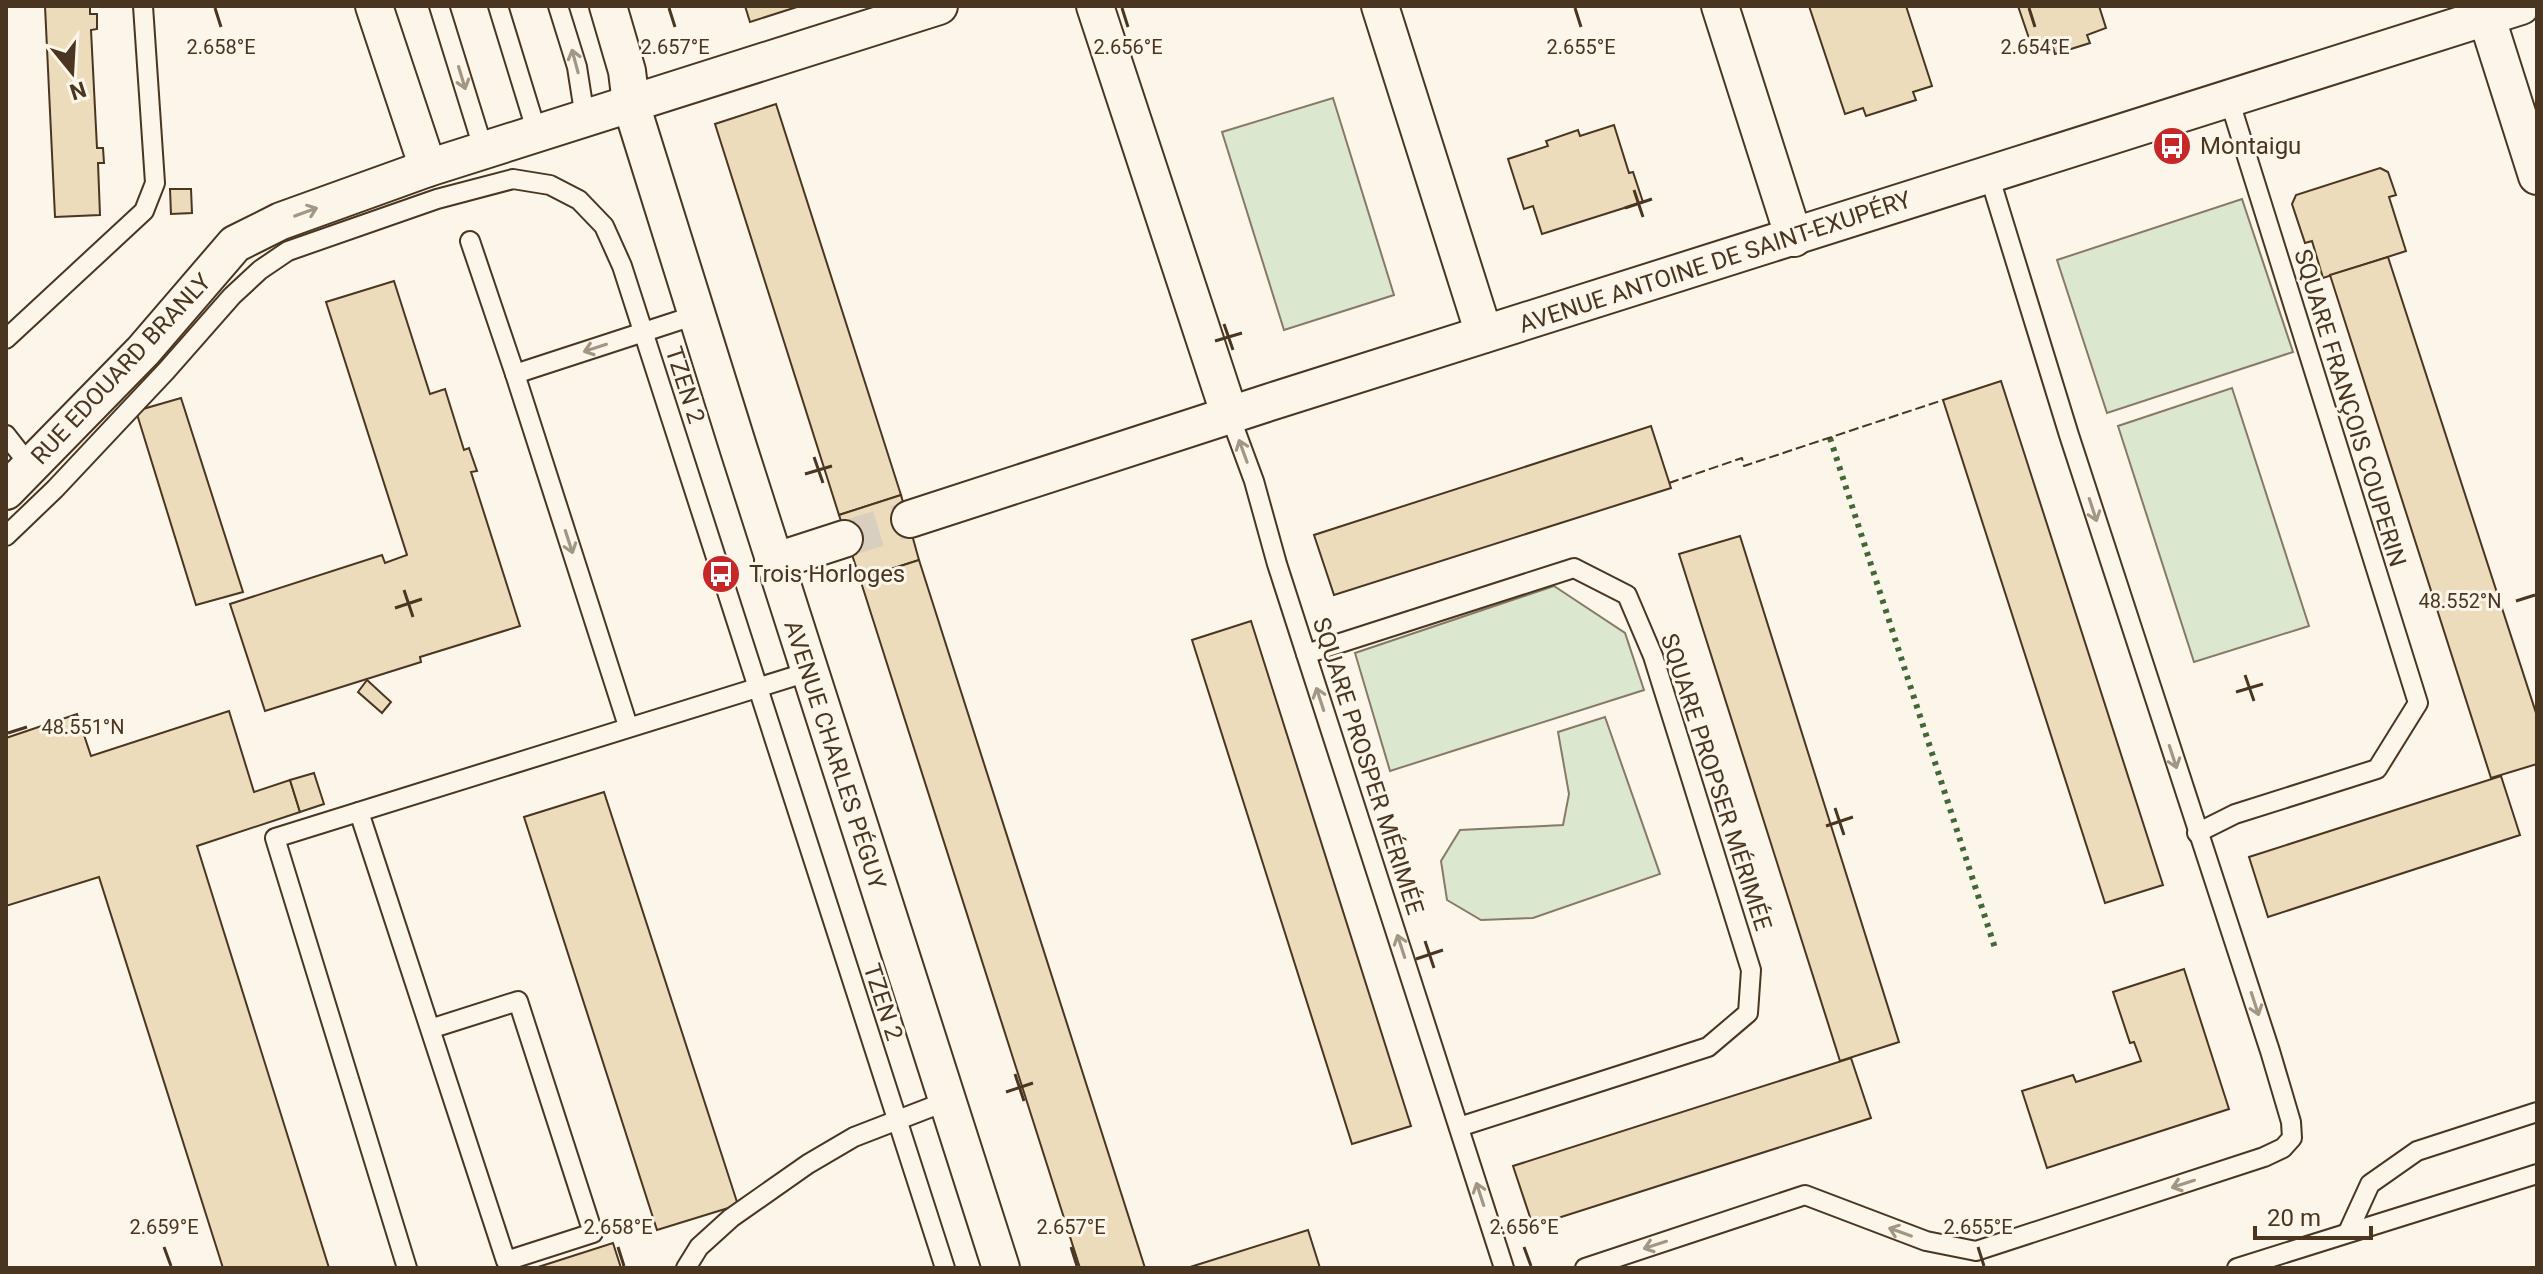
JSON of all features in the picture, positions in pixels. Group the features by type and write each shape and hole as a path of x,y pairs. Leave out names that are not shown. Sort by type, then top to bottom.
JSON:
{"street":[{"path":"374,6 432,183 484,151 939,6"},
{"name":"AVENUE CHARLES PÉGUY","path":"608,6 627,71 631,104 696,315 1001,1268"},
{"path":"1095,6 1230,416"},
{"path":"1380,6 1484,334"},
{"path":"1720,6 1794,238"},
{"name":"AVENUE ANTOINE DE SAINT-EXUPÉRY","path":"910,519 2229,99 2484,11 2521,6"},
{"path":"2484,11 2537,176"},
{"name":"RUE EDOUARD BRANLY","path":"18,479 143,351 235,244 281,221 432,183"},
{"path":"773,562 844,539"}],"lane":[{"path":"6,339 144,211 155,183 143,6"},
{"path":"439,6 484,151"},
{"path":"498,6 537,133"},
{"path":"558,6 577,67 585,118"},
{"name":"SQUARE FRANÇOIS COUPERIN","path":"2197,833 2235,814 2377,769 2418,703 2229,99"},
{"path":"1585,1268 1805,1195 1979,1259 2264,1157 2283,1148 2292,1138 2291,1122 2270,1051 2069,435 1989,175"},
{"name":"TZEN 2","path":"6,536 55,489 232,296 260,270 301,246 432,183 513,179 550,185 579,200 604,226 622,266 945,1268"},
{"path":"470,241 628,726"},
{"path":"515,374 696,315"},
{"name":"SQUARE PROSPER MÉRIMÉE","path":"1230,416 1254,481 1306,654 1504,1268"},
{"path":"6,435 18,479"},
{"name":"SQUARE PROPSER MÉRIMÉE","path":"1306,654 1574,568 1627,595 1653,656 1751,970 1748,1013 1708,1047 1459,1127"},
{"path":"407,1268 275,838 808,672"},
{"path":"359,812 430,1029 506,1261 593,1233 518,1001 430,1029"},
{"path":"686,1268 699,1247 764,1193 854,1137 947,1101"},
{"path":"2348,1232 2370,1184 2417,1151 2537,1112"},
{"path":"2237,1268 2537,1174"}],"green space":[{"path":"1333,98 1394,295 1284,330 1222,132"},
{"path":"2242,199 2293,352 2107,413 2057,260"},
{"path":"2232,388 2309,626 2194,662 2118,426"},
{"path":"1554,586 1625,633 1644,690 1390,771 1355,653"},
{"path":"1605,717 1660,874 1533,918 1481,920 1447,900 1441,861 1460,830 1563,825 1569,794 1558,732"}],"building":[{"path":"45,6 90,6 90,14 97,14 97,29 91,30 97,148 103,148 104,163 98,163 100,215 55,217"},
{"path":"745,6 800,6 750,22"},
{"path":"1809,6 1906,6 1932,86 1913,92 1916,100 1866,116 1863,108 1845,114"},
{"path":"2018,6 2099,6 2106,28 2087,35 2090,43 2055,54 2053,47 2034,53"},
{"path":"776,104 901,495 839,515 715,124"},
{"path":"1614,125 1629,173 1633,172 1643,202 1542,234 1533,206 1524,209 1508,159 1548,146 1546,141 1578,130 1580,136"},
{"path":"2380,168 2388,172 2396,195 2389,197 2406,251 2323,278 2312,241 2305,243 2292,204 2296,195"},
{"path":"170,189 191,189 192,213 171,214"},
{"path":"2388,257 2537,716 2537,764 2491,778 2330,275"},
{"path":"394,281 430,394 445,389 464,450 469,448 477,471 471,472 520,626 420,657 421,662 265,711 230,604 382,555 385,563 407,555 326,302"},
{"path":"2001,381 2163,885 2105,903 1943,400"},
{"path":"181,398 243,592 196,605 136,411"},
{"path":"1651,426 1671,488 1334,595 1314,535"},
{"path":"901,495 919,560 860,579 839,515"},
{"path":"1740,536 1899,1042 1840,1061 1679,554"},
{"path":"919,560 1145,1268 1080,1268 860,579"},
{"path":"1251,621 1411,1126 1352,1144 1192,640"},
{"path":"367,680 391,702 382,713 358,692"},
{"path":"229,711 254,792 290,780 300,812 197,846 329,1268 223,1268 99,877 6,906 6,738 77,714 91,756"},
{"path":"314,773 324,804 300,812 290,780"},
{"path":"2501,776 2520,835 2268,917 2249,857"},
{"path":"604,792 738,1205 657,1230 524,817"},
{"path":"2184,969 2229,1109 2047,1168 2022,1091 2073,1075 2076,1082 2141,1061 2134,1042 2130,1043 2113,992"},
{"path":"1851,1058 1871,1118 1533,1226 1513,1166"},
{"path":"1308,1230 1320,1268 1187,1268"},
{"path":"613,1243 621,1268 535,1268"}],"tunnel":[{"path":"844,539 910,519"}],"hedge":[{"path":"1830,438 1996,951"}],"fence":[{"path":"1669,483 1742,458 1744,466 1943,400"}],"place":[{"name":"Montaigu","path":"2172,146"},
{"name":"Trois Horloges","path":"721,574"}]}
